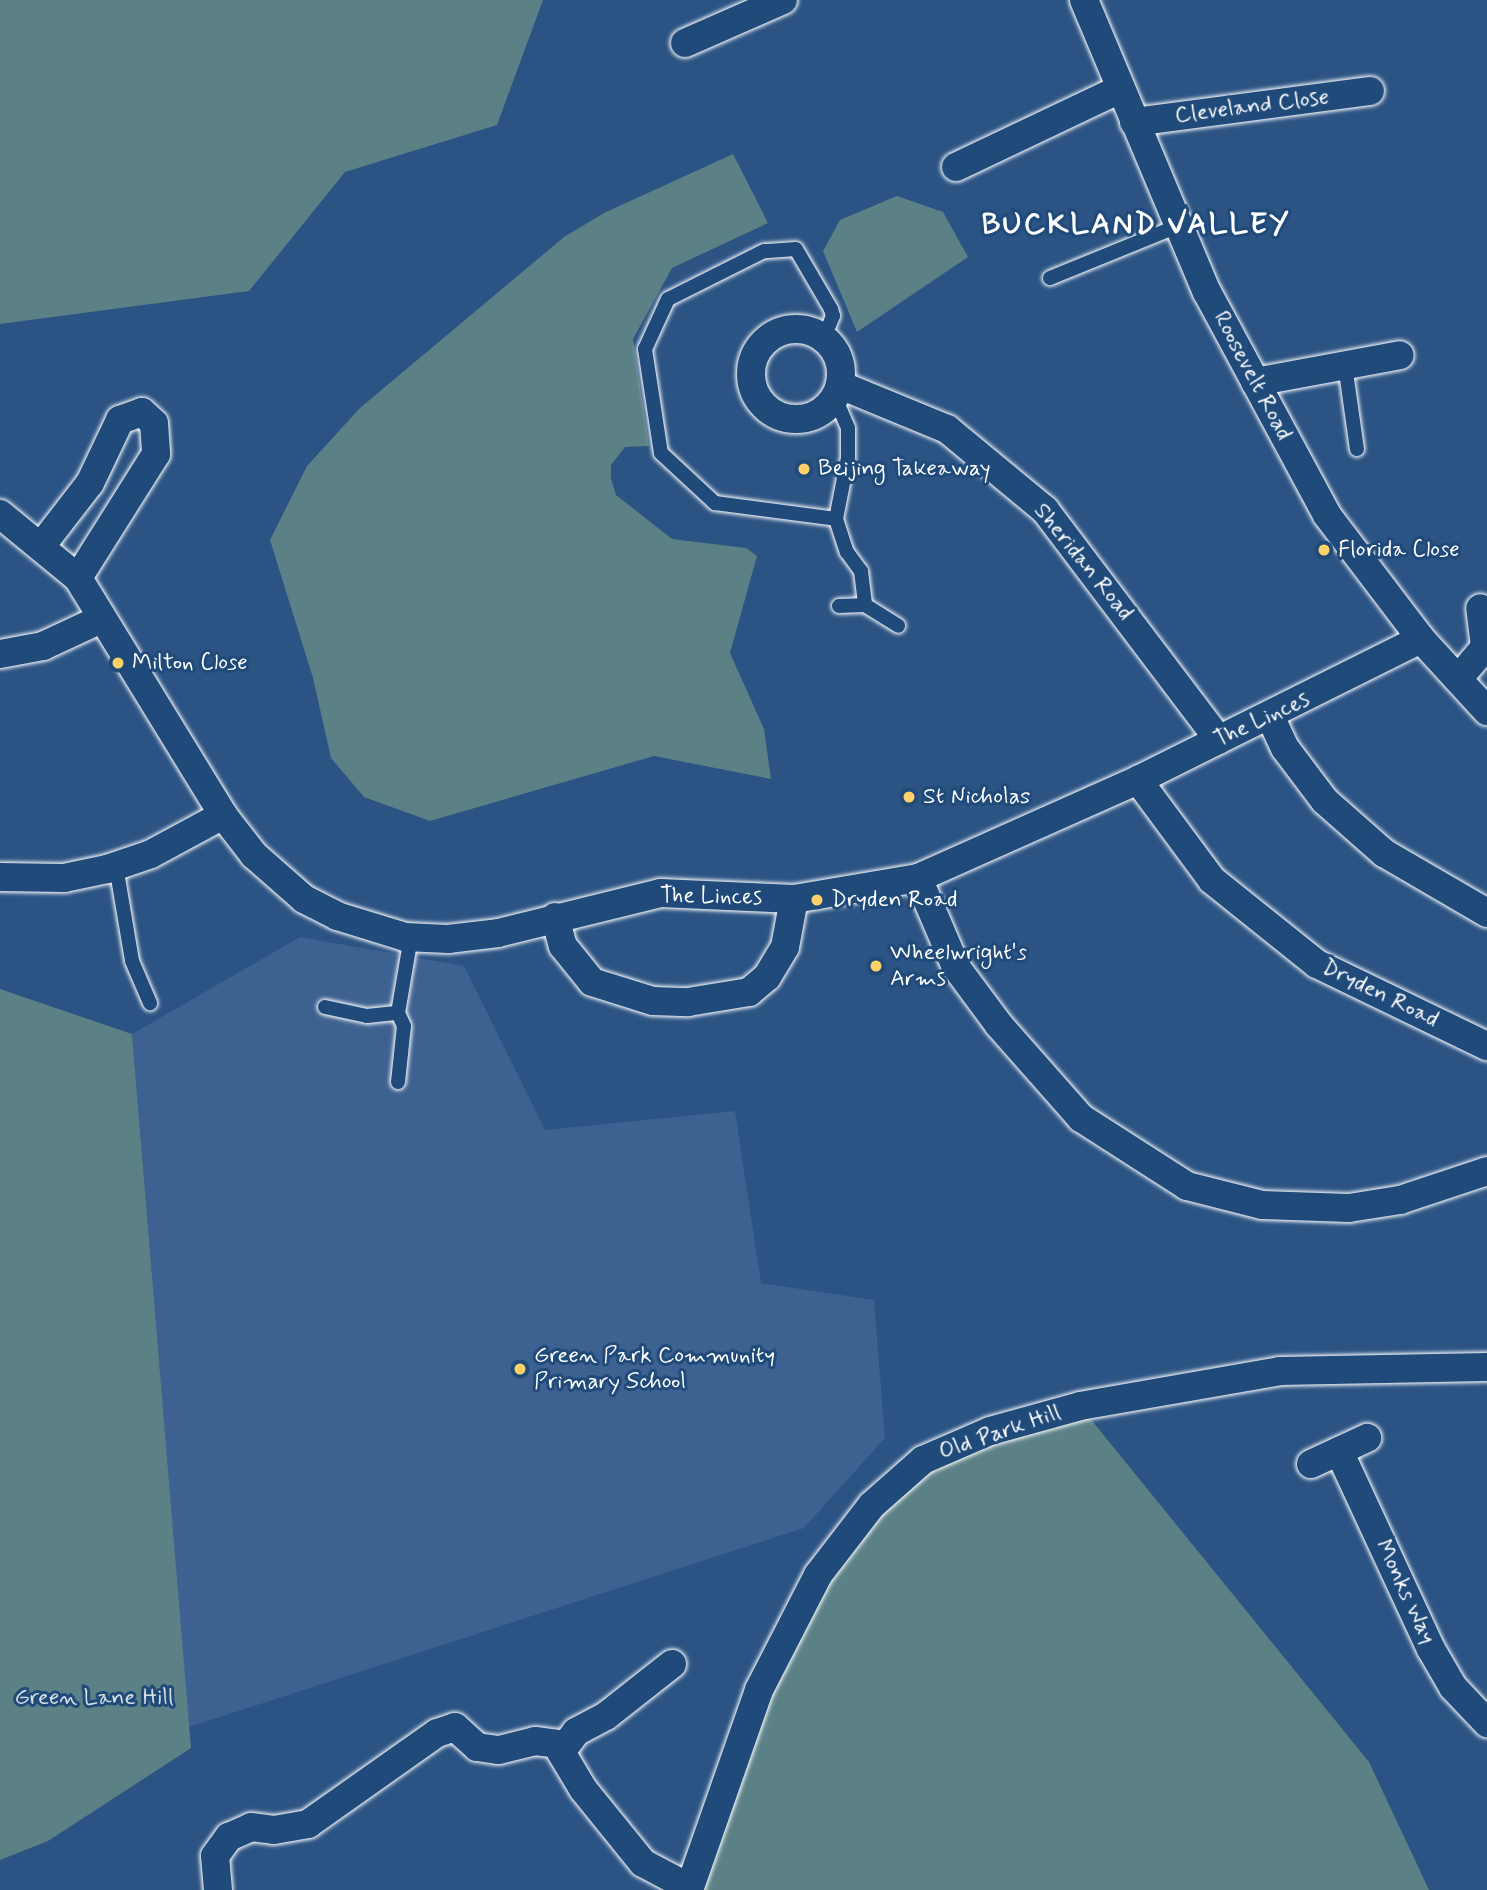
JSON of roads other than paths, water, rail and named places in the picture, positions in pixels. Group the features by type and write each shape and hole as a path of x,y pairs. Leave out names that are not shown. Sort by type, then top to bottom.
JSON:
{"street":[{"path":"685,43 783,0"},
{"name":"Roosevelt Road","path":"1084,0 1118,90 1207,292 1327,514 1421,639 1487,711"},
{"path":"956,167 1118,90"},
{"name":"Cleveland Close","path":"1134,122 1370,91"},
{"path":"800,328 824,338 839,360 837,391 816,415 791,419 767,409 758,400 750,375 756,350 775,333 800,328"},
{"path":"1255,382 1400,355"},
{"name":"Sheridan Road","path":"837,391 947,429 1045,510 1219,740"},
{"path":"42,545 90,483 120,420 131,412 142,412 154,422 156,454 78,578"},
{"name":"The Linces","path":"0,514 42,545 78,578 223,815 254,855 304,899 337,916 411,937 448,939 498,933 661,893 794,899 918,878 1138,780 1421,639"},
{"path":"1458,679 1485,647 1480,608"},
{"path":"0,654 43,646 101,619"},
{"path":"1270,716 1285,748 1325,802 1384,853 1487,912"},
{"name":"Dryden Road","path":"1138,780 1212,880 1317,964 1487,1046"},
{"path":"0,877 64,877 116,866 151,854 223,815"},
{"path":"918,878 956,967 999,1025 1082,1118 1187,1186 1262,1205 1349,1208 1400,1200 1487,1171"},
{"path":"555,917 563,946 592,982 653,1001 688,1002 749,992 767,977 785,947 794,899"},
{"name":"Old Park Hill","path":"690,1889 759,1690 818,1575 873,1505 923,1460 990,1432 1080,1406 1280,1371 1487,1367"},
{"path":"1311,1464 1367,1438"},
{"name":"Monks Way","path":"1339,1451 1431,1649 1453,1687 1487,1723"},
{"path":"672,1664 606,1716 576,1732 561,1752 583,1789 643,1863 690,1889"},
{"path":"209,1886 215,1856 229,1837 251,1827 274,1830 308,1824 437,1732 455,1727 477,1747 499,1749 535,1741 566,1745"}],"lane":[{"path":"1050,278 1178,226"},
{"path":"824,338 833,316 819,284 796,249 782,247 738,261 668,299 645,349 661,453 715,503 836,519"},
{"path":"1346,365 1357,449"},
{"path":"837,391 848,428 848,458 836,519 847,552 860,571 865,605"},
{"path":"839,606 865,605 898,626"},
{"path":"116,866 132,961 150,1003"},
{"path":"398,1082 404,1026 398,1013 411,937"},
{"path":"326,1007 367,1016 398,1013"}],"place":[{"name":"Beijing Takeaway","path":"804,469"},
{"name":"Florida Close","path":"1324,550"},
{"name":"Milton Close","path":"118,663"},
{"name":"St Nicholas","path":"909,797"},
{"name":"Dryden Road","path":"817,900"},
{"name":"Wheelwright's Arms","path":"876,966"},
{"name":"Green Park Community Primary School","path":"520,1369"}],"district":[{"name":"BUCKLAND VALLEY","path":"1136,225"}],"park label":[{"name":"Green Lane Hill","path":"94,1698"}]}
